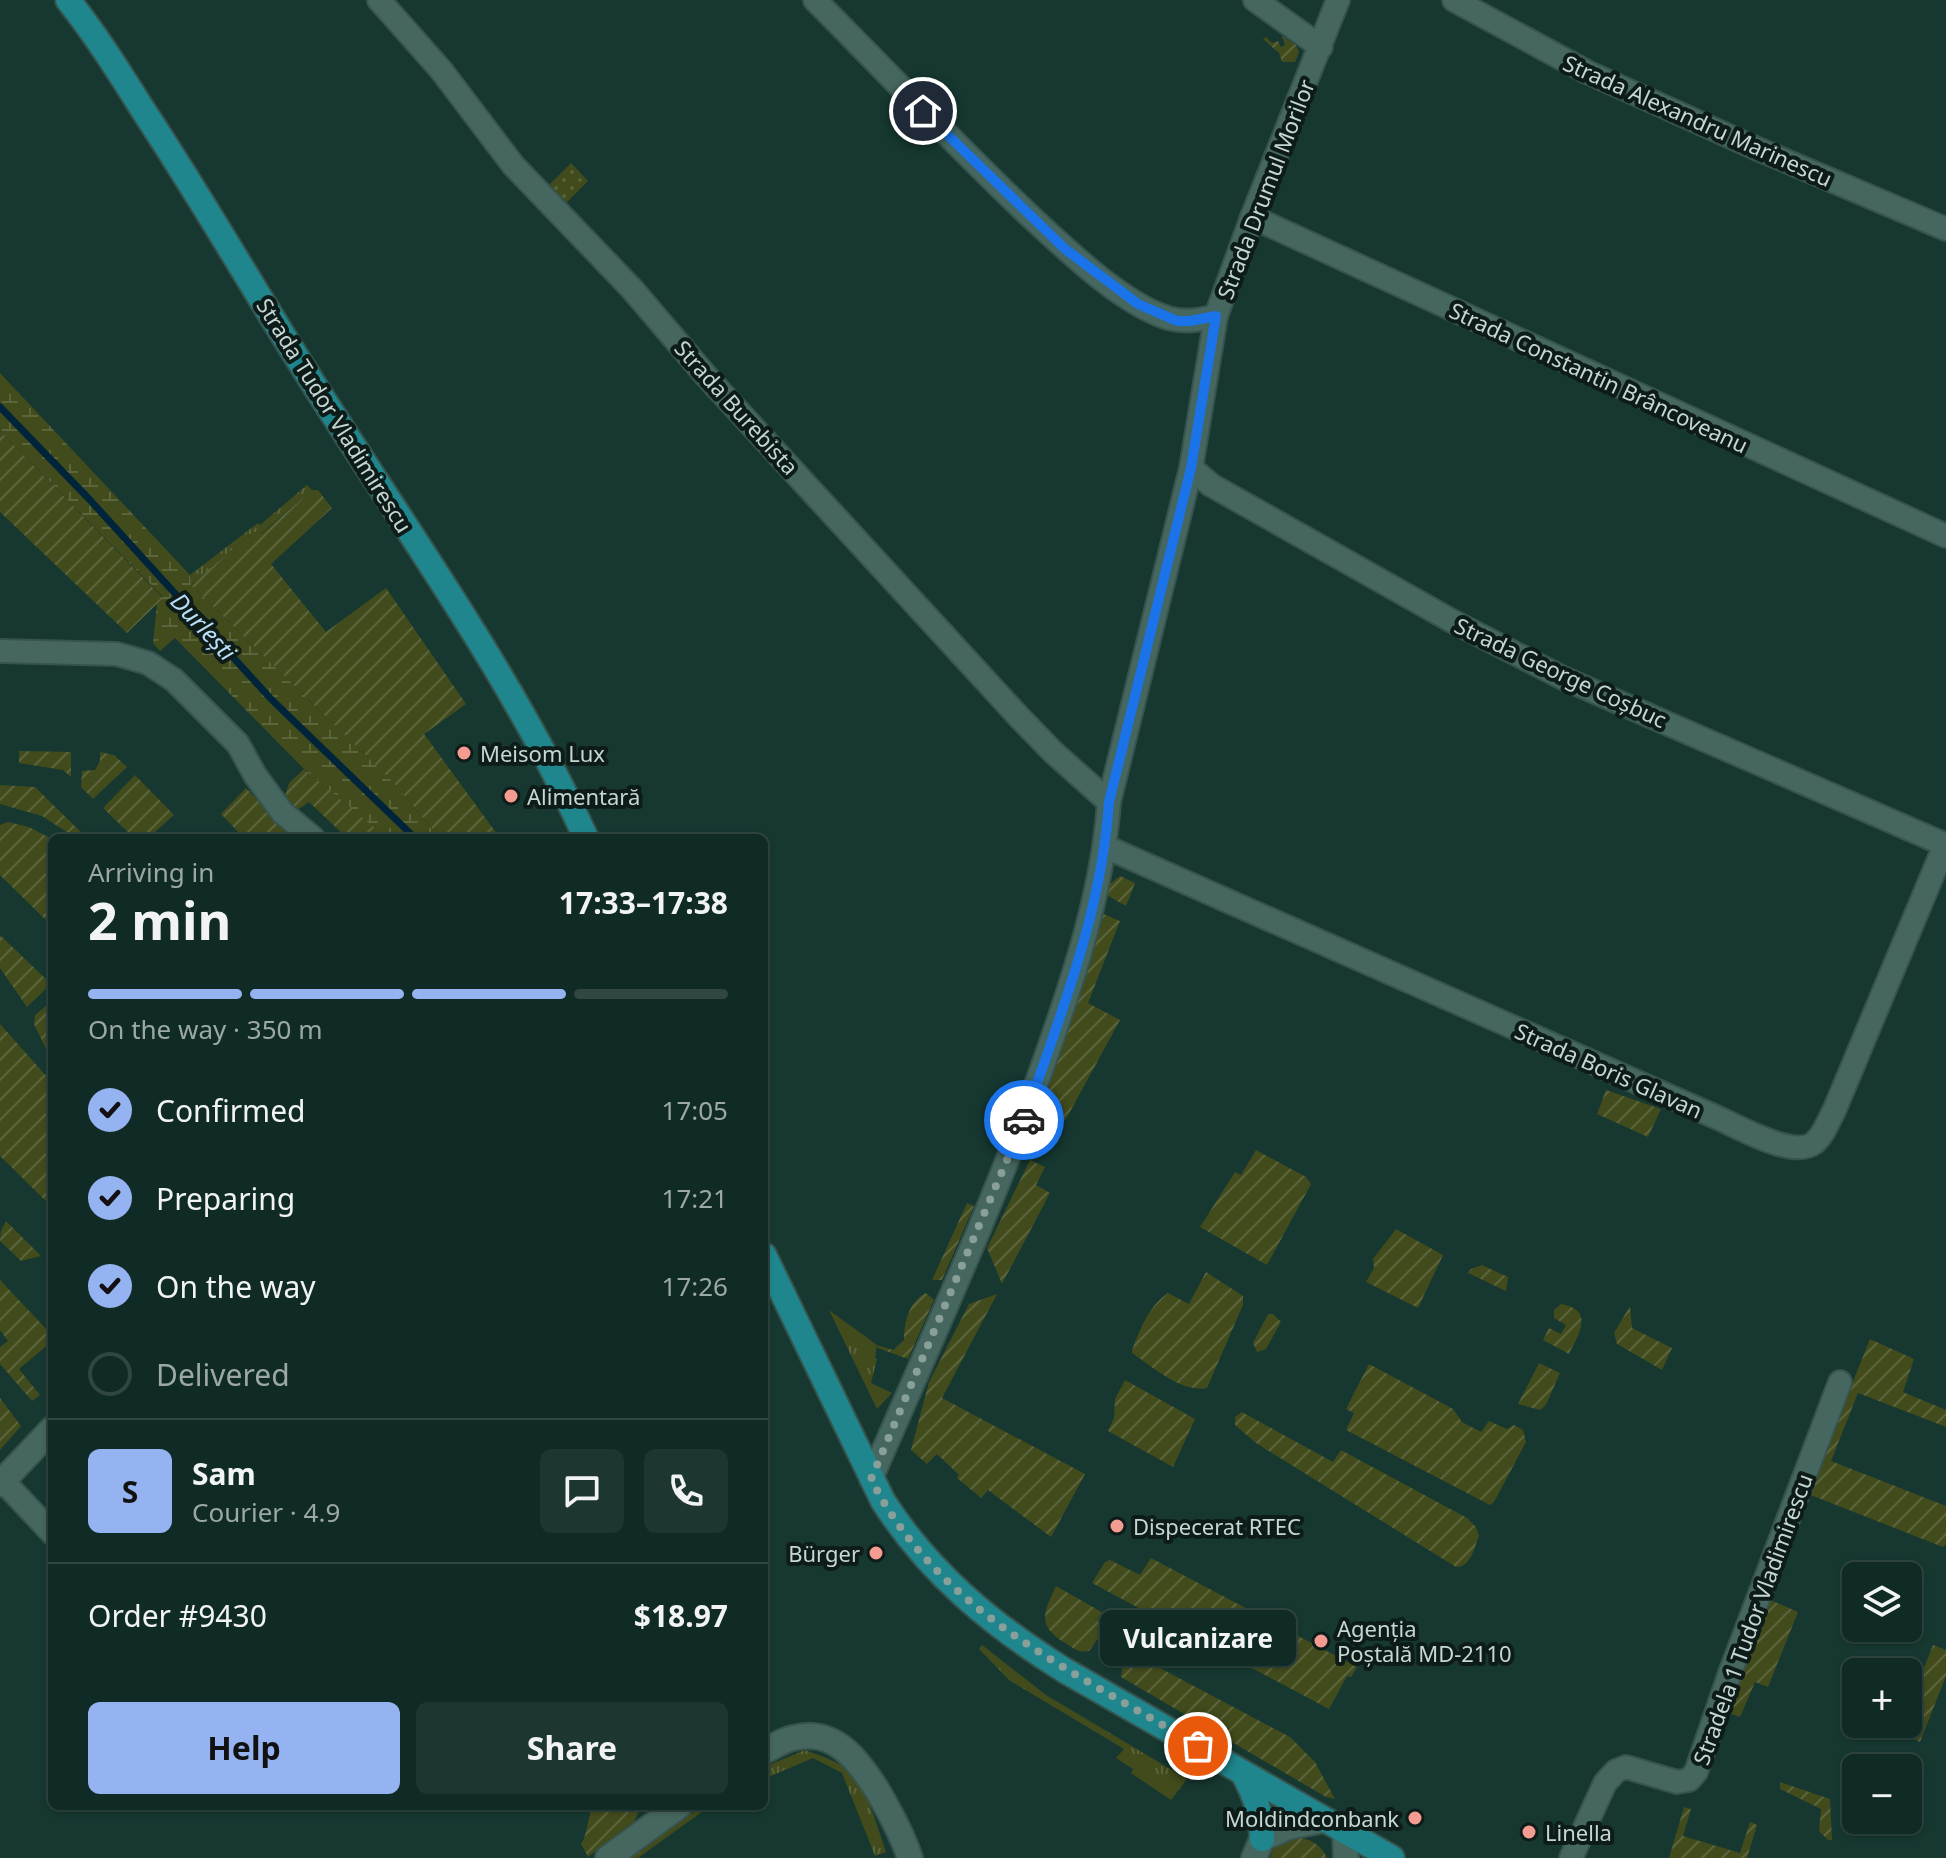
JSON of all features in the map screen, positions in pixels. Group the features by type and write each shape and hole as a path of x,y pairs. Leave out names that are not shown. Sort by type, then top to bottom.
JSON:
{"main road":[{"name":"Strada Tudor Vladimirescu","path":"68,0 105,50 179,164 306,372 506,685 562,786 584,834"},
{"path":"768,1263 871,1479 901,1529 955,1589 992,1620 1064,1670 1392,1858"},
{"path":"1243,1773 1259,1808 1258,1849"}],"street":[{"name":"Strada Burebista","path":"379,0 441,70 513,165 632,289 707,377 1019,717 1109,802"},
{"path":"815,0 960,149 1065,249 1138,304 1165,317 1190,321 1216,316"},
{"path":"1255,0 1321,47"},
{"name":"Strada Drumul Morilor","path":"871,1479 1022,1126 1066,996 1091,914 1106,847 1109,802 1191,468 1216,316 1338,0"},
{"name":"Strada Alexandru Marinescu","path":"1454,0 1587,72 1946,229"},
{"name":"Strada Constantin Brâncoveanu","path":"1252,217 1946,536"},
{"name":"Strada George Coșbuc","path":"1191,468 1211,485 1452,621 1563,678 1946,845"},
{"path":"0,651 117,654 148,663 174,680 238,744 255,775 282,812 308,834"},
{"name":"Strada Boris Glavan","path":"1106,847 1716,1117 1795,1149 1813,1144 1827,1124 1946,845"},
{"name":"Stradela 1 Tudor Vladimirescu","path":"1571,1858 1605,1783 1616,1771 1626,1767 1677,1782 1689,1780 1696,1772 1840,1382"},
{"path":"48,1433 2,1483 48,1529"},
{"path":"768,1749 793,1738 812,1736 849,1751 863,1767 890,1812 910,1858"},
{"path":"608,1858 674,1810"},
{"path":"1258,1849 1288,1827 1334,1826 1346,1858"}],"green space":[{"path":"1282,36 1296,45 1299,52 1295,62 1282,62 1279,53 1263,39 1266,37 1272,43 1278,41 1281,47 1285,45"},
{"path":"571,163 588,181 566,203 549,185"},
{"path":"0,373 190,575 191,585 392,781 437,834 381,834 304,769 175,638 160,651 153,643 157,603 163,597 0,431"},
{"path":"0,431 163,598 127,633 0,512"},
{"path":"307,485 312,490 262,533 253,532 191,585 190,575 258,523 260,525"},
{"path":"312,490 318,490 332,508 271,564 326,632 386,588 466,704 424,734 497,834 437,834 392,781 191,585 253,532 263,533"},
{"path":"19,751 71,752 71,777 63,770 19,763"},
{"path":"100,752 114,755 127,767 93,799 81,787 82,771 95,770 100,761"},
{"path":"304,769 382,834 343,834 309,802 297,810 288,807 284,800 289,783"},
{"path":"135,775 174,815 153,834 130,834 103,808"},
{"path":"0,785 35,787 83,834 70,834 42,816 0,804"},
{"path":"246,788 291,834 240,834 221,814"},
{"path":"8,822 29,827 48,837 48,922 0,875 0,825"},
{"path":"1120,876 1135,883 1126,906 1105,894 1110,884"},
{"path":"1101,913 1120,921 1088,1003 1120,1020 1065,1121 1045,1092 1083,987"},
{"path":"0,935 48,981 48,987 27,1007 0,968"},
{"path":"48,1004 48,1053 34,1024 35,1015"},
{"path":"0,1024 48,1078 48,1203 0,1156"},
{"path":"1606,1090 1661,1109 1648,1137 1597,1114"},
{"path":"1256,1150 1306,1177 1311,1184 1267,1265 1200,1227 1235,1172 1241,1175"},
{"path":"1030,1160 1045,1167 1036,1185 1050,1193 1002,1284 987,1248"},
{"path":"967,1203 974,1206 942,1280 932,1280"},
{"path":"6,1221 41,1256 21,1261 0,1241"},
{"path":"1396,1229 1443,1255 1418,1308 1366,1282 1374,1268 1373,1259"},
{"path":"1482,1265 1508,1277 1506,1291 1468,1273"},
{"path":"1206,1272 1243,1296 1243,1305 1207,1388 1197,1389 1168,1378 1132,1350 1155,1305 1168,1293 1189,1304"},
{"path":"0,1280 48,1331 48,1345 19,1369 40,1395 32,1401 0,1364 0,1347 8,1341 0,1330"},
{"path":"926,1293 934,1300 908,1359 878,1348 877,1345 893,1350 904,1340 909,1313 915,1301"},
{"path":"997,1294 942,1398 1085,1474 1051,1537 988,1490 981,1498 957,1478 959,1475 937,1454 927,1464 911,1450 929,1382 969,1304"},
{"path":"1561,1304 1572,1307 1581,1317 1580,1331 1569,1354 1543,1340 1549,1328 1561,1334 1566,1325 1554,1318 1554,1310"},
{"path":"1630,1306 1632,1328 1672,1348 1662,1370 1617,1344 1614,1333"},
{"path":"829,1310 877,1345 871,1383 892,1393 877,1409"},
{"path":"1268,1314 1273,1314 1281,1322 1266,1349 1257,1352 1253,1343"},
{"path":"1870,1339 1914,1359 1903,1392 1946,1410 1946,1427 1858,1393 1831,1461 1946,1506 1946,1544 1943,1547 1808,1494"},
{"path":"1539,1363 1560,1373 1546,1405 1540,1410 1518,1404"},
{"path":"1369,1364 1453,1409 1462,1422 1481,1432 1489,1421 1507,1429 1514,1425 1523,1430 1526,1442 1494,1502 1490,1505 1346,1430 1354,1413 1346,1409"},
{"path":"1125,1380 1195,1419 1173,1467 1108,1431 1114,1418 1115,1399"},
{"path":"0,1398 21,1426 0,1450"},
{"path":"1242,1412 1333,1462 1341,1450 1467,1518 1476,1527 1479,1536 1469,1560 1456,1567 1256,1443 1235,1425 1235,1417"},
{"path":"1151,1558 1357,1667 1351,1677 1347,1676 1329,1709 1092,1583 1105,1562 1110,1560 1140,1575"},
{"path":"1056,1586 1119,1622 1102,1633 1089,1651 1071,1647 1046,1624 1048,1603"},
{"path":"1768,1599 1798,1612 1768,1687 1755,1682 1740,1717 1726,1712"},
{"path":"982,1645 1046,1695 1187,1779 1171,1800 1131,1773 1133,1769 1116,1758 1124,1749 1009,1680 979,1649"},
{"path":"1933,1645 1946,1650 1946,1676 1922,1737 1922,1673"},
{"path":"1129,1659 1143,1659 1290,1737 1315,1762 1335,1799 1326,1797 1121,1677 1123,1664"},
{"path":"805,1750 838,1763 860,1784 886,1852 875,1856 842,1773 813,1758 768,1777 768,1765"},
{"path":"1780,1782 1830,1799 1832,1840 1819,1831 1821,1809 1780,1789"},
{"path":"1684,1807 1691,1809 1683,1836 1740,1853 1750,1822 1757,1825 1747,1858 1669,1858"},
{"path":"591,1810 639,1810 634,1822 588,1857 581,1844"},
{"path":"697,1810 704,1810 638,1858 622,1858"},
{"path":"1288,1837 1311,1841 1327,1858 1270,1858 1273,1849"}],"waterway":[{"name":"Durlești","path":"0,407 90,500 271,699 411,834"}],"way so far":[{"path":"1024,1120 871,1479 901,1529 930,1564 992,1620 1064,1670 1198,1746"}],"place":[{"name":"Meisom Lux","path":"464,753"},
{"name":"Alimentară","path":"511,796"},
{"name":"Dispecerat RTEC","path":"1117,1526"},
{"name":"Bürger","path":"876,1553"},
{"name":"Agenția Poștală MD-2110","path":"1321,1641"},
{"name":"Vulcanizare","path":"1198,1746"},
{"name":"Moldindconbank","path":"1415,1818"},
{"name":"Linella","path":"1529,1832"}],"route":[{"path":"923,111 1065,249 1138,304 1177,321 1216,316 1191,468 1109,802 1106,847 1091,914 1024,1120"}]}
